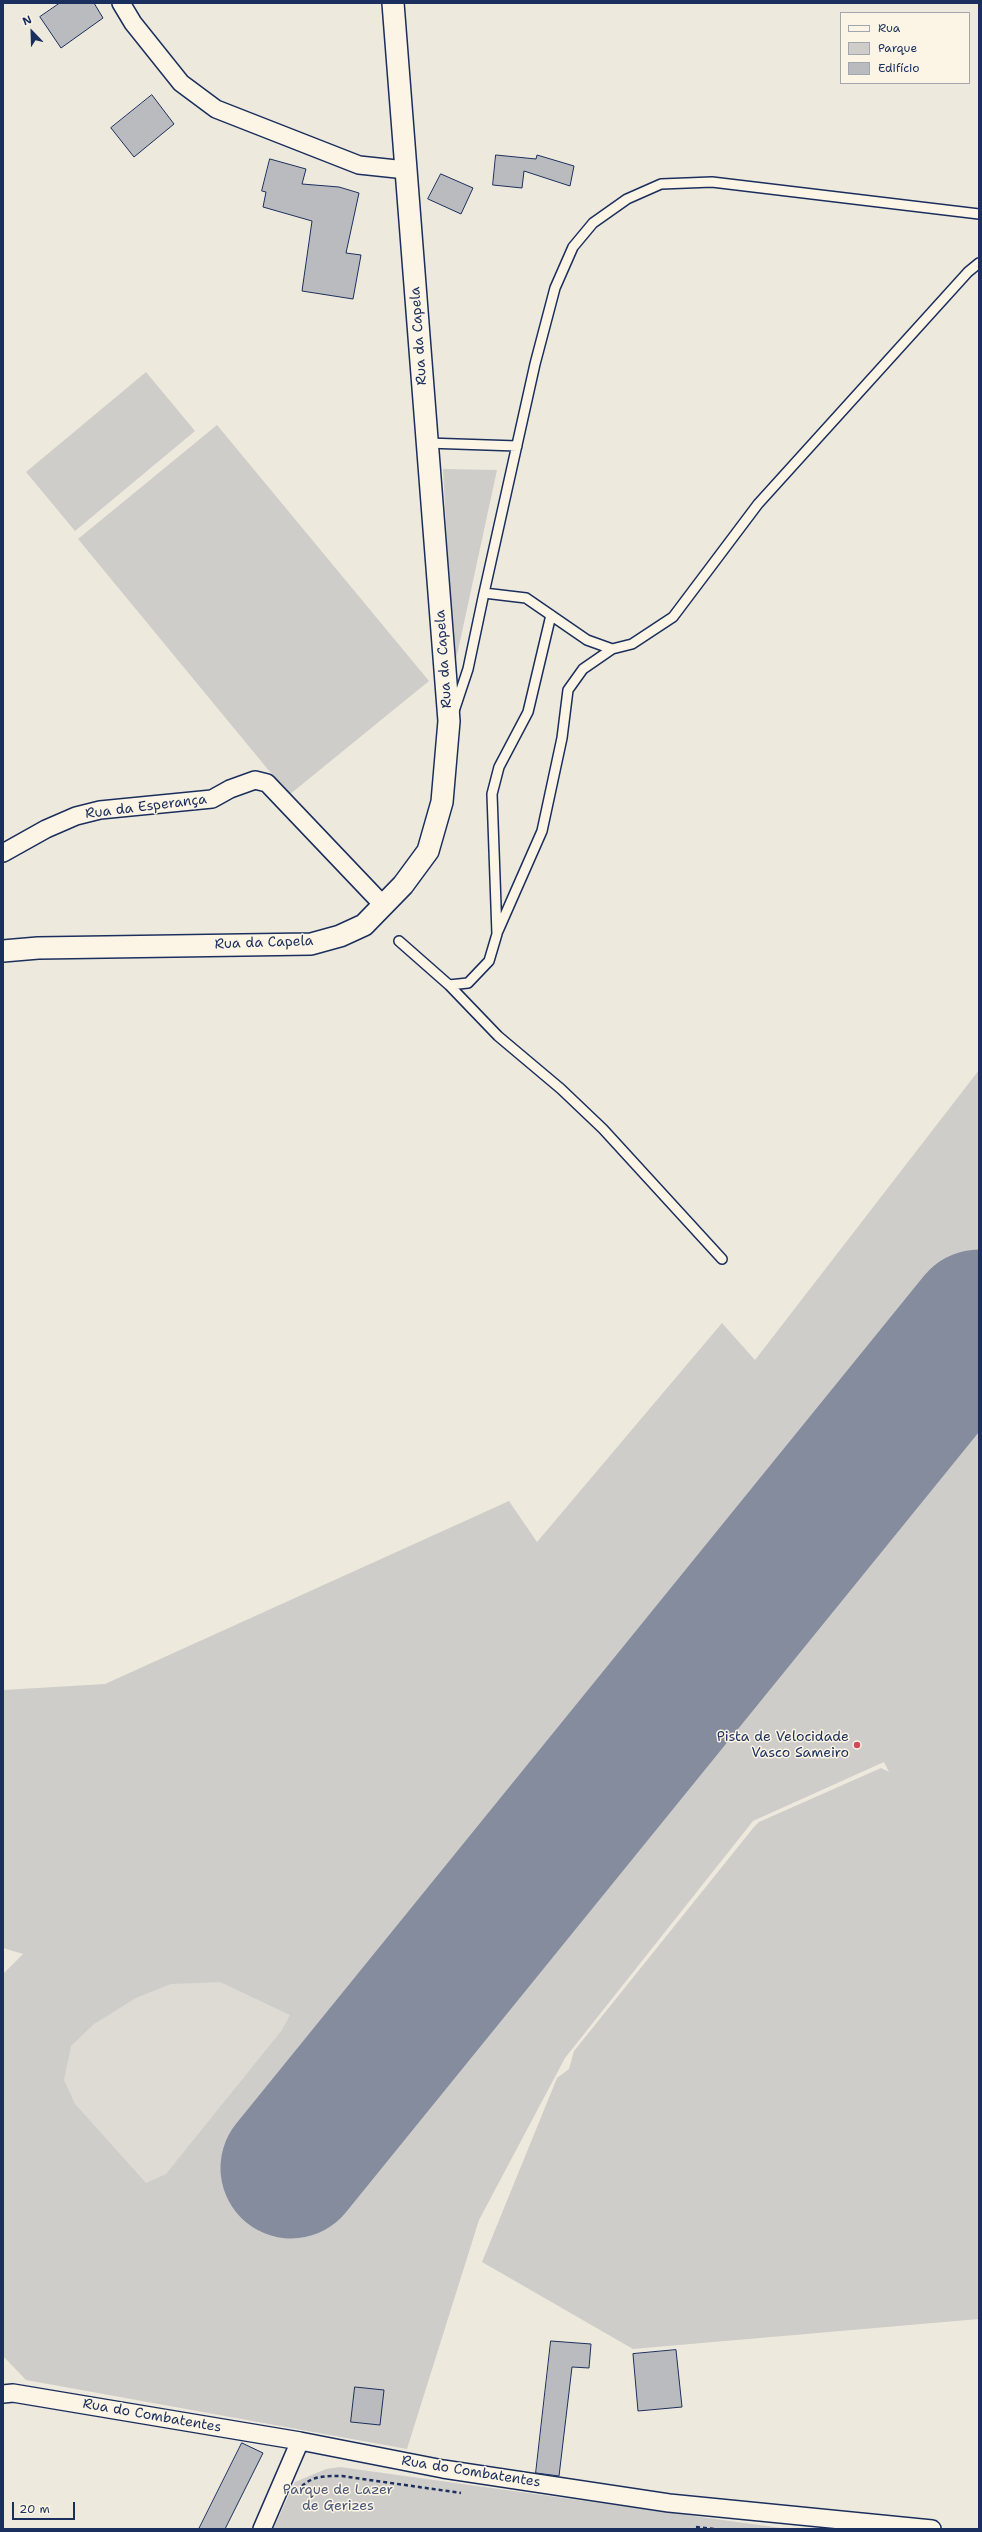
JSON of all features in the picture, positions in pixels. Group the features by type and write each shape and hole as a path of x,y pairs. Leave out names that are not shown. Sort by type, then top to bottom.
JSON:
{"street":[{"path":"121,3 133,23 181,83 216,109 359,165 406,170"},
{"name":"Rua da Capela","path":"3,951 46,948 311,944 340,936 364,925 384,906 428,851 442,802 448,728 393,3"},
{"name":"Rua da Esperança","path":"3,853 46,828 76,816 100,810 212,799 255,780 267,783 384,906"},
{"name":"Rua do Combatentes","path":"6,2389 300,2441 443,2469 670,2503 854,2525 932,2529"},
{"path":"262,2529 300,2441"}],"lane":[{"path":"448,728 468,668 535,364 555,288 573,247 593,224 627,198 661,184 712,182 979,214"},
{"path":"449,985 468,983 489,961 497,934 542,831 562,738 568,690 583,669 612,649 632,644 673,617 758,504 968,272 979,263"},
{"path":"427,443 517,446"},
{"path":"484,593 526,598 587,640 612,649"},
{"path":"497,934 492,794 499,767 528,712 551,615"},
{"path":"400,941 449,985 498,1036 562,1089 603,1129 722,1259"}],"path":[{"path":"300,2488 309,2480 323,2476 342,2476"}],"shaded area":[{"path":"979,1158 979,1797 839,1687 392,2245 127,2284 48,2034"}],"green space":[{"path":"146,372 195,431 75,531 26,472"},
{"path":"217,425 429,681 289,795 78,539"},
{"path":"443,469 497,470 454,669"},
{"path":"979,1070 979,1267 260,2145 318,2194 979,1379 979,2319 633,2349 482,2262 557,2078 569,2069 574,2051 754,1827 759,1822 881,1768 889,1772 884,1762 753,1821 565,2058 479,2220 407,2449 26,2380 3,2356 3,1974 23,1954 3,1948 3,1690 105,1684 509,1501 537,1542 722,1323 755,1360","holes":["220,1982 290,2015 282,2030 166,2174 146,2183 75,2104 64,2080 71,2046 94,2024 136,1998 171,1984"]},
{"name":"Parque de Lazer de Gerizes","path":"340,2467 789,2529 273,2529 295,2482 326,2469"}],"building":[{"path":"60,3 94,3 103,18 61,48 40,17"},
{"path":"152,95 174,124 134,157 111,128"},
{"path":"496,155 536,159 537,155 574,166 570,186 524,171 522,188 493,185"},
{"path":"270,159 306,169 302,184 339,187 359,193 346,253 361,255 353,299 302,291 312,221 263,207 266,192 262,191"},
{"path":"441,174 473,188 461,214 428,199"},
{"path":"551,2341 591,2344 589,2368 572,2367 559,2476 536,2473"},
{"path":"676,2350 682,2407 638,2411 633,2354"},
{"path":"355,2387 384,2390 380,2425 351,2422"},
{"path":"242,2443 263,2453 225,2529 199,2529"}],"runway":[{"path":"291,2168 979,1320"}],"place":[{"name":"Pista de Velocidade Vasco Sameiro","path":"857,1745"}]}
